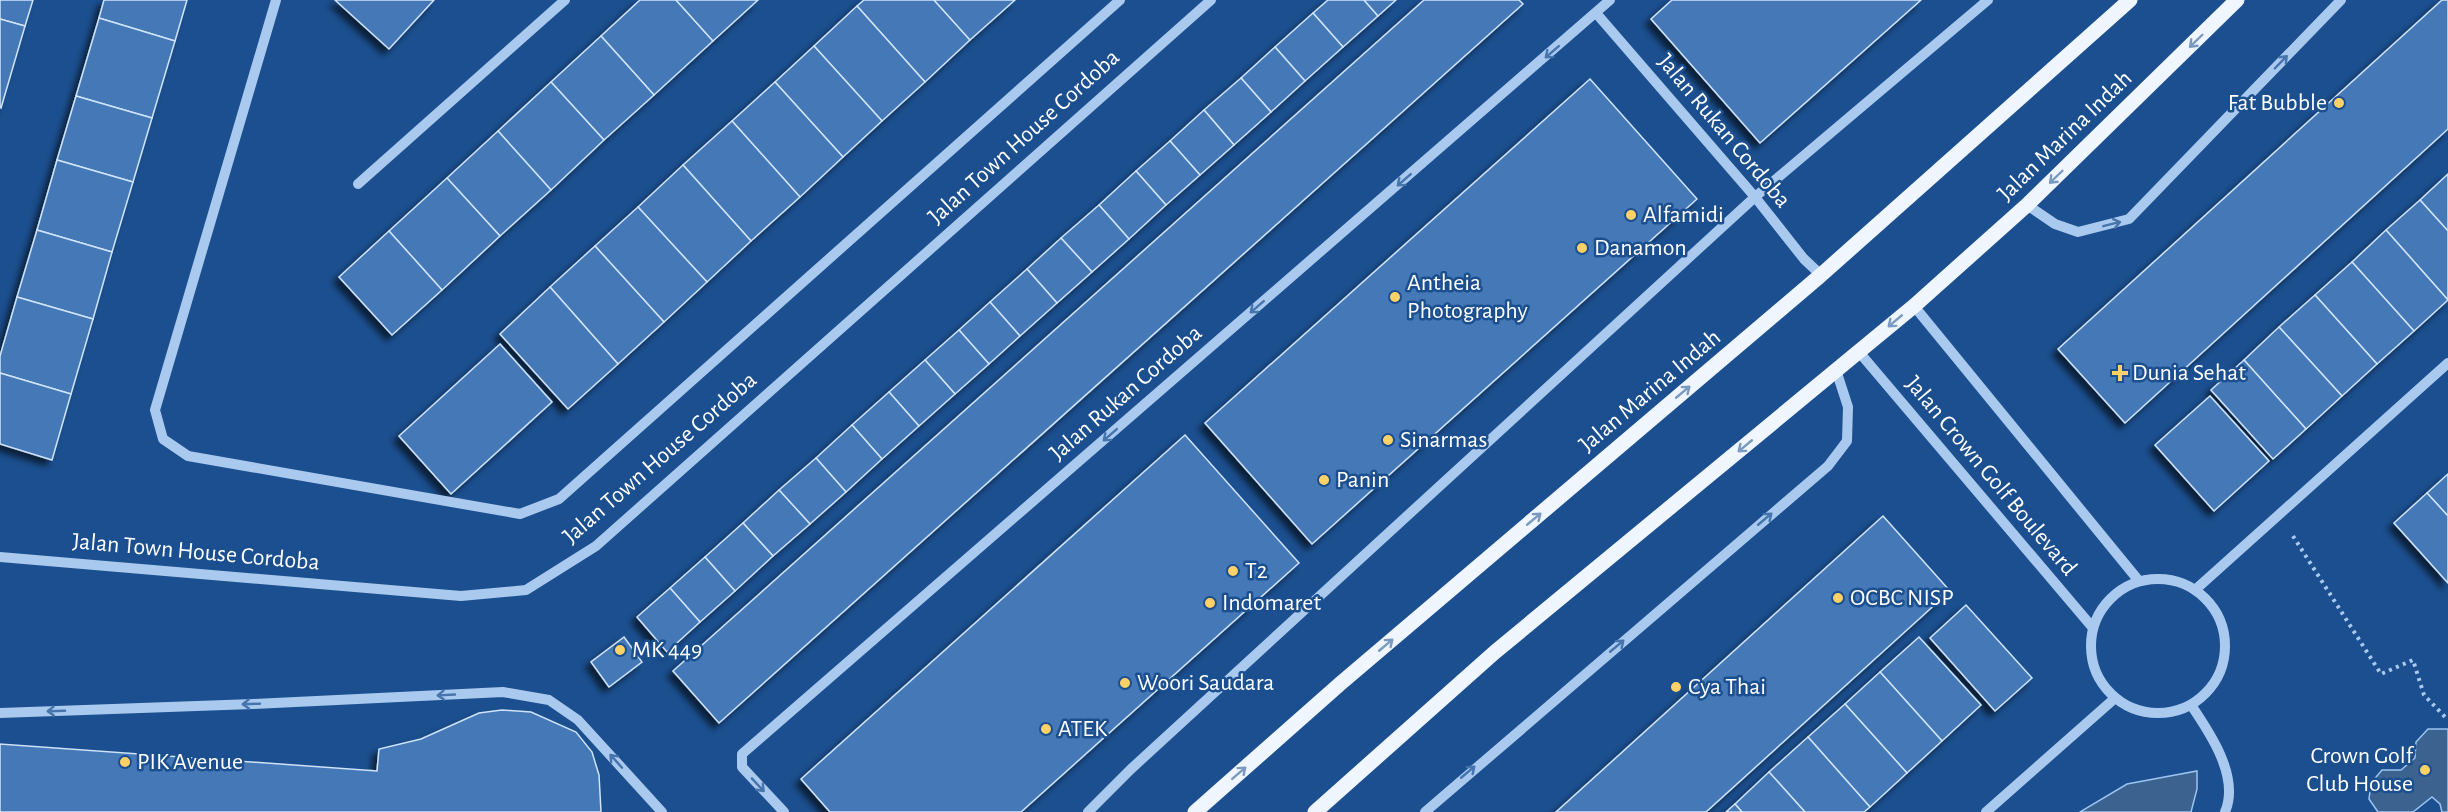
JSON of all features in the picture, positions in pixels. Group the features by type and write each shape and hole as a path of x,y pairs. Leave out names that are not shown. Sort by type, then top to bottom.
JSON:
{"main road":[{"name":"Jalan Marina Indah","path":"1195,812 1341,683 1821,275 2130,0"},
{"name":"Jalan Marina Indah","path":"1315,812 1496,652 1914,306 2027,205 2237,0"}],"street":[{"path":"276,0 155,410 163,439 188,456 520,514 560,499 1120,0"},
{"path":"358,184 565,0"},
{"name":"Jalan Town House Cordoba","path":"0,557 461,596 526,590 596,546 1211,0"},
{"name":"Jalan Rukan Cordoba","path":"784,812 742,767 742,754 1610,0"},
{"path":"1088,812 1140,761 1755,197 1988,0"},
{"path":"2027,205 2055,224 2078,232 2129,219 2341,0"},
{"name":"Jalan Rukan Cordoba","path":"1596,14 1755,197 1804,259 1821,275"},
{"name":"Jalan Crown Golf Boulevard","path":"1914,306 2139,581"},
{"name":"Jalan Crown Golf Boulevard","path":"1859,352 2092,628"},
{"path":"2195,590 2448,363"},
{"path":"1425,812 1828,466 1847,441 1848,407 1836,370"},
{"path":"2168,579 2195,590 2214,610 2224,634 2223,662 2211,687 2191,705 2162,714 2133,710 2114,699 2091,662 2092,628 2109,598 2139,581 2168,579"},
{"path":"0,713 253,705 503,692 549,700 578,720 662,812"},
{"path":"1986,812 2114,699"},
{"path":"2191,705 2221,750 2230,801 2225,812"}],"path":[{"path":"2279,513 2381,674 2413,660 2424,695 2448,720"}],"water":[{"name":"Crown Golf Club House","path":"2428,729 2448,729 2448,812 2442,812 2440,804 2432,797 2413,812 2378,812 2369,799 2371,783 2382,770 2401,770 2415,758 2416,742"},
{"path":"2197,771 2197,789 2191,812 2080,812 2127,784"}],"building":[{"path":"0,0 33,0 25,26 0,19"},
{"path":"104,0 187,0 175,41 99,18"},
{"path":"335,0 434,0 389,49"},
{"path":"640,0 676,0 713,41 654,95 601,36"},
{"path":"676,0 758,0 713,41"},
{"path":"864,0 934,0 970,40 925,82 857,6"},
{"path":"934,0 1015,0 970,40"},
{"path":"1328,0 1364,0 1378,16 1343,47 1313,13"},
{"path":"1364,0 1396,0 1378,16"},
{"path":"1424,0 1519,0 1523,4 719,723 673,671"},
{"path":"1672,0 1921,0 1760,143 1651,19"},
{"path":"2442,0 2448,0 2448,129 2125,423 2058,349"},
{"path":"857,6 925,82 882,121 814,46"},
{"path":"1313,13 1343,47 1305,81 1275,47"},
{"path":"99,18 175,41 152,118 76,96"},
{"path":"0,19 25,26 1,108 0,107"},
{"path":"601,36 654,95 604,140 551,82"},
{"path":"814,46 882,121 843,157 775,82"},
{"path":"1275,47 1305,81 1271,112 1241,78"},
{"path":"1241,78 1271,112 1234,145 1204,110"},
{"path":"1590,79 1697,199 1312,544 1205,423"},
{"path":"551,82 604,140 551,190 498,131"},
{"path":"775,82 843,157 800,197 732,121"},
{"path":"76,96 152,118 133,182 57,160"},
{"path":"1204,110 1234,145 1200,175 1170,141"},
{"path":"732,121 800,197 751,241 683,165"},
{"path":"498,131 551,190 500,236 447,178"},
{"path":"1170,141 1200,175 1166,205 1136,171"},
{"path":"57,160 133,182 112,252 37,230"},
{"path":"683,165 751,241 707,282 638,207"},
{"path":"1136,171 1166,205 1129,239 1099,205"},
{"path":"2448,174 2448,231 2420,200"},
{"path":"447,178 500,236 442,290 389,231"},
{"path":"2420,200 2448,231 2448,300 2386,230"},
{"path":"1099,205 1129,239 1092,272 1061,238"},
{"path":"638,207 707,282 664,322 595,246"},
{"path":"37,230 112,252 93,319 17,297"},
{"path":"2386,230 2448,300 2414,331 2352,262"},
{"path":"389,231 442,290 392,335 339,277"},
{"path":"1061,238 1092,272 1057,303 1027,269"},
{"path":"595,246 664,322 618,364 550,287"},
{"path":"2352,262 2414,331 2377,364 2315,295"},
{"path":"1027,269 1057,303 1020,336 990,302"},
{"path":"550,287 618,364 568,409 500,334"},
{"path":"2315,295 2377,364 2342,396 2279,327"},
{"path":"17,297 93,319 71,394 0,373 0,356"},
{"path":"990,302 1020,336 989,364 959,330"},
{"path":"2279,327 2342,396 2306,429 2244,360"},
{"path":"959,330 989,364 955,394 925,360"},
{"path":"500,344 552,402 451,494 399,436"},
{"path":"925,360 955,394 919,426 889,392"},
{"path":"2244,360 2306,429 2273,459 2211,390"},
{"path":"0,373 71,394 52,460 0,444"},
{"path":"889,392 919,426 882,459 852,425"},
{"path":"2210,396 2269,461 2214,511 2155,445"},
{"path":"852,425 882,459 846,492 816,458"},
{"path":"1185,435 1299,563 1021,812 830,812 801,779"},
{"path":"816,458 846,492 810,524 779,490"},
{"path":"2448,474 2448,516 2427,493"},
{"path":"779,490 810,524 773,556 743,523"},
{"path":"2427,493 2448,516 2448,583 2394,523"},
{"path":"1883,516 1950,591 1706,812 1556,812"},
{"path":"743,523 773,556 735,591 705,557"},
{"path":"705,557 735,591 700,622 670,588"},
{"path":"670,588 700,622 667,652 637,617"},
{"path":"1966,605 2032,678 1995,711 1930,638"},
{"name":"MK 449","path":"624,637 642,662 609,687 591,662"},
{"path":"1919,637 1981,705 1942,741 1880,672"},
{"path":"1880,672 1942,741 1907,773 1845,704"},
{"path":"1845,704 1907,773 1870,807 1808,737"},
{"name":"PIK Avenue","path":"502,710 531,712 576,732 592,752 599,775 601,812 0,812 0,744 377,771 379,749 421,739 479,713"},
{"path":"1808,737 1870,807 1864,812 1805,812 1769,772"},
{"path":"1769,772 1805,812 1742,812 1735,804"},
{"path":"1735,804 1742,812 1726,812"}],"place":[{"name":"Fat Bubble","path":"2339,103"},
{"name":"Alfamidi","path":"1631,215"},
{"name":"Danamon","path":"1582,248"},
{"name":"Antheia Photography","path":"1395,297"},
{"name":"Dunia Sehat","path":"2120,373"},
{"name":"Sinarmas","path":"1388,440"},
{"name":"Panin","path":"1324,480"},
{"name":"T2","path":"1233,571"},
{"name":"OCBC NISP","path":"1838,598"},
{"name":"Indomaret","path":"1210,603"},
{"name":"MK 449","path":"620,650"},
{"name":"Woori Saudara","path":"1125,683"},
{"name":"Cya Thai","path":"1676,687"},
{"name":"ATEK","path":"1046,729"},
{"name":"PIK Avenue","path":"125,762"},
{"name":"Crown Golf Club House","path":"2425,770"}]}
